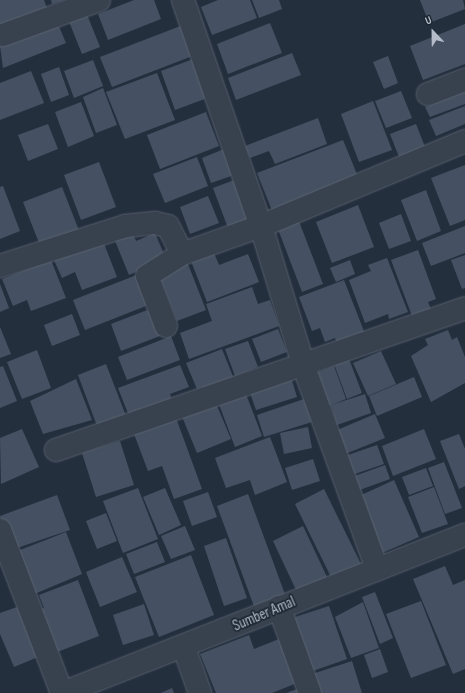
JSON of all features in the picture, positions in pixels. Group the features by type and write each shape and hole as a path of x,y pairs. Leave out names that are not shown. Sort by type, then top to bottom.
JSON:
{"street":[{"path":"2,35 99,0"},
{"path":"183,0 261,226 304,367 377,569"},
{"path":"428,94 465,80"},
{"path":"166,326 147,276 182,254 261,226 465,141"},
{"path":"0,266 125,226 156,223 168,226 182,254"},
{"path":"56,450 304,367 465,308"},
{"path":"0,530 62,693"},
{"name":"Sumber Amal","path":"62,693 184,648 279,607 465,534"},
{"path":"279,607 310,693"},
{"path":"184,648 200,693"}],"building":[{"path":"0,0 44,0 47,8 0,26"},
{"path":"51,0 64,0 52,4"},
{"path":"134,0 154,0 161,19 108,40 98,14"},
{"path":"218,0 250,0 257,18 212,35 201,7"},
{"path":"252,0 279,0 282,9 259,18"},
{"path":"420,0 463,0 465,9 429,23"},
{"path":"86,12 100,47 82,54 68,19"},
{"path":"270,23 282,53 228,74 217,44"},
{"path":"58,24 66,43 3,68 0,46"},
{"path":"465,24 465,64 423,80 410,46"},
{"path":"183,25 195,55 112,87 100,57"},
{"path":"292,53 301,75 236,100 228,78"},
{"path":"388,56 398,83 384,89 373,62"},
{"path":"196,58 210,97 175,110 161,71"},
{"path":"93,60 103,86 74,98 64,71"},
{"path":"59,67 69,95 51,102 41,74"},
{"path":"31,71 44,103 0,120 0,83"},
{"path":"157,73 175,120 125,139 106,92"},
{"path":"103,88 117,125 96,133 83,97"},
{"path":"401,91 412,118 386,128 375,101"},
{"path":"465,91 465,104 430,117 425,107"},
{"path":"373,101 392,150 359,162 341,114"},
{"path":"81,102 94,136 68,147 55,112"},
{"path":"465,106 465,124 436,136 429,120"},
{"path":"206,112 219,146 160,169 147,135"},
{"path":"318,118 327,144 275,164 269,151 250,158 245,146"},
{"path":"48,124 58,149 28,161 18,135"},
{"path":"416,124 427,152 401,162 390,134"},
{"path":"343,140 359,179 273,213 257,173"},
{"path":"224,149 234,175 211,183 202,158"},
{"path":"197,157 208,186 165,203 153,174"},
{"path":"99,162 116,207 81,220 64,175"},
{"path":"465,165 465,220 450,226 431,178"},
{"path":"237,179 252,219 228,228 213,188"},
{"path":"3,186 20,231 0,239 0,187"},
{"path":"62,187 80,233 41,248 23,202"},
{"path":"426,190 441,231 417,241 401,200"},
{"path":"208,196 219,223 190,234 180,207"},
{"path":"358,205 374,247 332,263 316,222"},
{"path":"401,214 411,241 389,249 379,223"},
{"path":"297,216 323,284 302,292 276,224"},
{"path":"465,226 465,253 431,266 422,243"},
{"path":"131,228 136,241 155,233 166,259 129,275 113,236"},
{"path":"103,241 117,277 82,290 75,272 62,278 54,260"},
{"path":"212,248 219,265 248,254 259,282 207,302 189,256"},
{"path":"418,250 436,299 428,302 434,317 415,324 391,260"},
{"path":"465,255 465,288 462,289 451,260"},
{"path":"387,258 408,312 389,319 388,314 365,323 349,280 371,271 368,265"},
{"path":"186,259 206,310 177,321 157,270"},
{"path":"51,260 66,298 31,311 27,300 13,306 2,279"},
{"path":"350,260 355,274 336,282 330,268"},
{"path":"139,274 151,304 85,330 73,300"},
{"path":"344,280 367,339 339,350 335,338 325,342 320,328 312,331 299,297"},
{"path":"0,284 9,308 0,312"},
{"path":"252,287 258,304 270,300 279,326 189,359 180,333 212,321 206,304"},
{"path":"155,307 165,334 121,351 111,324"},
{"path":"72,314 80,335 52,346 44,325"},
{"path":"0,327 11,354 0,358"},
{"path":"278,329 287,352 261,362 252,339"},
{"path":"448,330 452,340 457,337 465,357 465,383 431,402 411,356 428,345 425,339"},
{"path":"171,336 180,360 127,380 118,357"},
{"path":"248,341 258,367 235,376 225,349"},
{"path":"222,349 234,379 204,391 202,387 197,389 186,363"},
{"path":"37,350 51,388 22,399 7,362"},
{"path":"381,351 396,384 368,396 353,363"},
{"path":"349,359 362,393 347,399 334,364"},
{"path":"106,364 126,416 97,426 78,375"},
{"path":"180,365 189,387 170,394 174,405 131,421 118,388"},
{"path":"3,366 17,401 0,408 0,367"},
{"path":"334,366 346,399 327,407 314,374"},
{"path":"290,374 297,397 256,410 248,387"},
{"path":"414,377 422,397 377,416 369,396"},
{"path":"76,379 92,420 43,434 30,401"},
{"path":"244,389 262,436 235,447 217,399"},
{"path":"365,394 371,413 337,425 331,405"},
{"path":"304,399 312,422 264,437 257,415"},
{"path":"215,401 231,439 197,453 181,414"},
{"path":"375,414 385,438 340,456 330,433"},
{"path":"176,418 202,489 174,499 162,466 148,471 134,434"},
{"path":"308,427 312,448 284,454 280,433"},
{"path":"22,429 39,467 1,484 0,438"},
{"path":"424,429 436,459 393,476 382,446"},
{"path":"459,434 465,449 465,486 459,489 440,441"},
{"path":"270,437 287,482 255,495 250,480 226,488 215,458"},
{"path":"120,441 134,485 96,497 82,453"},
{"path":"377,445 384,464 349,476 342,457"},
{"path":"313,459 320,481 292,490 285,468"},
{"path":"444,462 462,508 445,514 428,468"},
{"path":"385,465 390,479 354,492 349,478"},
{"path":"426,468 433,486 409,495 402,477"},
{"path":"394,480 419,537 382,553 357,497"},
{"path":"434,487 448,524 422,533 408,497"},
{"path":"138,488 158,539 123,553 103,501"},
{"path":"165,488 181,525 159,535 143,497"},
{"path":"324,489 361,564 332,579 295,504"},
{"path":"208,492 217,517 192,526 183,501"},
{"path":"248,494 286,597 255,609 217,506"},
{"path":"57,495 70,530 11,550 0,516"},
{"path":"106,513 117,541 97,549 86,521"},
{"path":"185,526 195,550 171,559 161,536"},
{"path":"303,526 327,577 297,592 273,541"},
{"path":"66,532 82,574 32,595 15,552"},
{"path":"226,538 247,598 224,606 204,546"},
{"path":"157,542 165,562 134,574 126,554"},
{"path":"191,555 214,615 159,637 135,577"},
{"path":"122,557 137,592 100,607 86,572"},
{"path":"445,566 453,585 465,580 465,669 453,674 413,579"},
{"path":"78,580 99,636 52,654 36,611 44,608 39,595"},
{"path":"375,592 393,638 380,644 362,597"},
{"path":"421,601 446,665 411,678 386,614"},
{"path":"363,602 379,648 351,658 335,617"},
{"path":"144,604 154,635 123,645 113,615"},
{"path":"329,606 347,659 310,672 292,618"},
{"path":"17,607 38,657 14,667 0,634 0,613"},
{"path":"249,635 254,649 279,639 297,683 272,693 216,693 200,654"},
{"path":"380,649 388,672 372,678 364,655"},
{"path":"352,661 362,693 315,693 309,675"},
{"path":"172,688 174,693 161,693"},
{"path":"297,689 299,693 286,693"}]}
